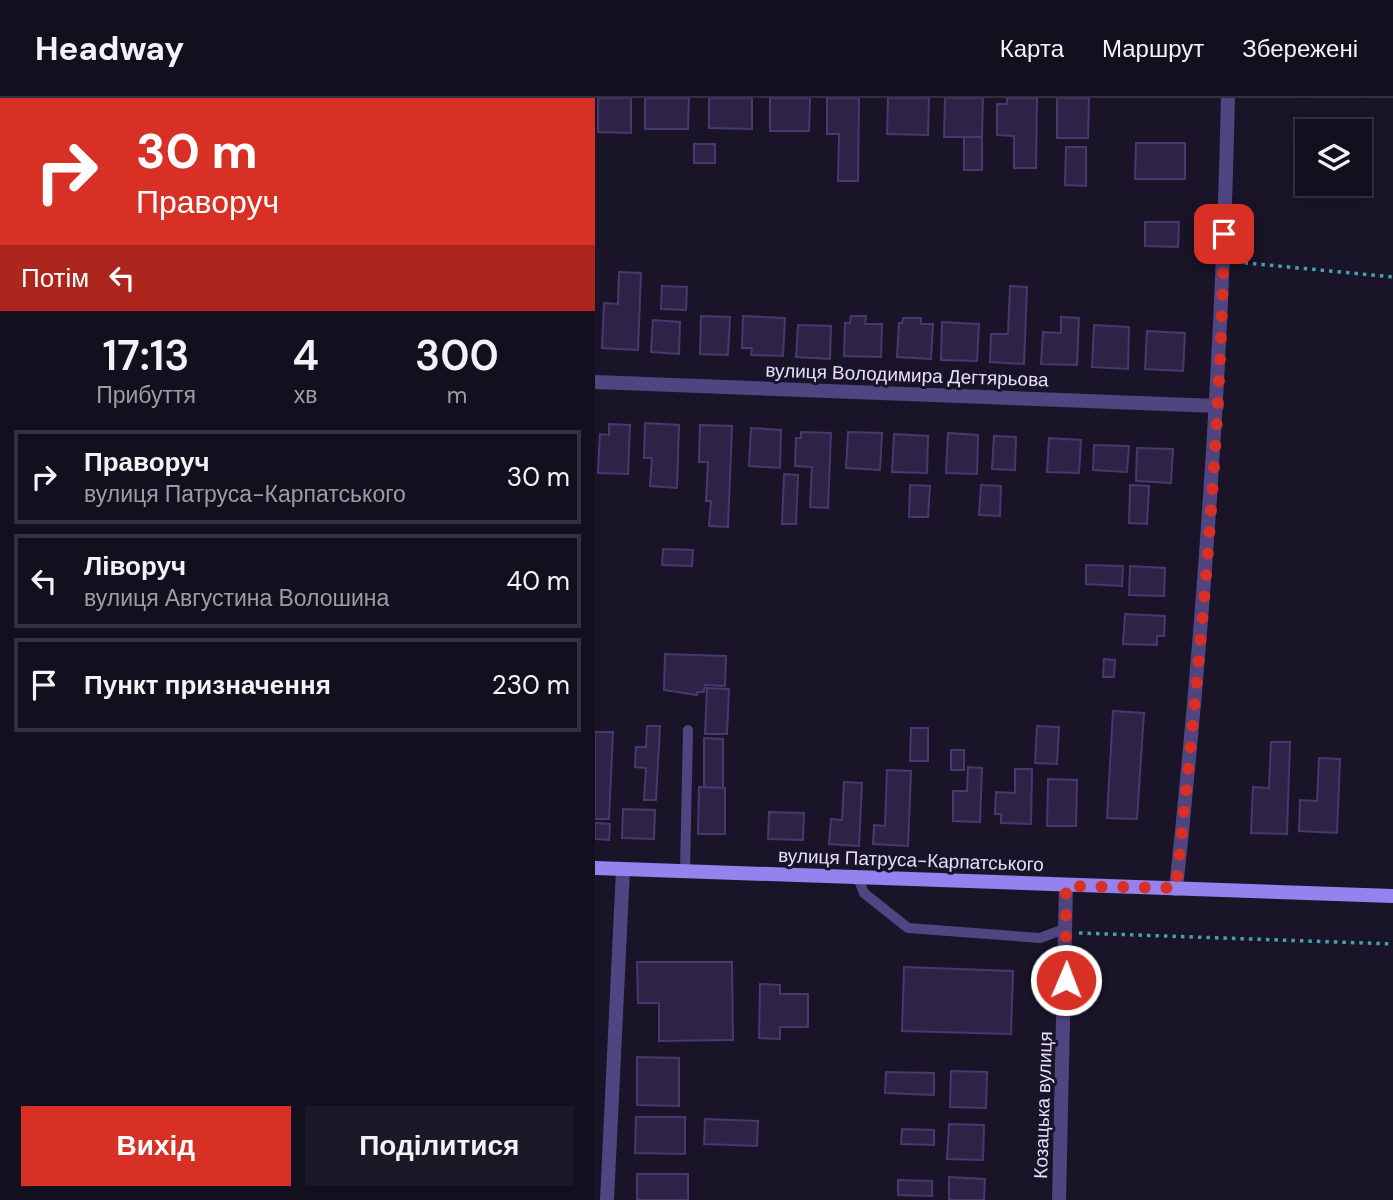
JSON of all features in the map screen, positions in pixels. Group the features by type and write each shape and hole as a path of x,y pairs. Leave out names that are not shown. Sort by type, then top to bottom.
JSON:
{"main road":[{"name":"вулиця Патруса-Карпатського","path":"595,868 1393,896"}],"street":[{"path":"1176,888 1196,698 1217,406 1228,98"},
{"name":"вулиця Володимира Дегтярьова","path":"595,382 1217,406"},
{"path":"607,1200 624,869"},
{"name":"Козацька вулиця","path":"1059,1200 1066,886"}],"lane":[{"path":"685,871 688,730"},
{"path":"858,878 864,893 908,928 1040,938 1067,930"}],"path":[{"path":"1224,261 1393,277"},
{"path":"1067,930 1393,944"}],"building":[{"path":"598,98 631,98 631,133 598,132"},
{"path":"645,98 689,98 688,129 645,129"},
{"path":"709,98 752,98 752,129 709,128"},
{"path":"770,98 810,98 809,131 770,131"},
{"path":"827,98 859,98 858,181 838,181 839,134 827,134"},
{"path":"888,98 929,98 928,135 887,134"},
{"path":"945,98 983,98 982,137 944,137"},
{"path":"1007,98 1037,98 1036,168 1014,168 1014,136 997,135 997,104 1007,104"},
{"path":"1057,98 1089,98 1088,138 1057,138"},
{"path":"964,137 982,137 982,170 964,170"},
{"path":"1136,143 1185,143 1185,179 1135,179"},
{"path":"694,144 715,144 715,163 694,163"},
{"path":"1066,147 1086,147 1086,186 1065,185"},
{"path":"1145,222 1179,222 1178,247 1145,246"},
{"path":"619,272 641,273 638,350 602,348 604,303 618,304"},
{"path":"662,286 687,287 686,310 661,309"},
{"path":"1010,286 1027,287 1024,364 990,362 991,334 1008,334"},
{"path":"701,316 730,317 728,355 700,354"},
{"path":"743,316 785,318 783,356 751,355 752,348 742,348"},
{"path":"851,316 866,316 865,324 882,324 881,357 844,356 845,323 850,323"},
{"path":"1061,317 1079,318 1077,365 1041,364 1043,332 1061,333"},
{"path":"903,318 921,318 921,324 933,324 931,359 897,357 899,323 902,323"},
{"path":"653,320 680,322 679,354 651,352"},
{"path":"942,322 979,324 977,361 941,360"},
{"path":"798,325 831,326 830,359 796,357"},
{"path":"1094,325 1129,327 1128,369 1092,367"},
{"path":"1147,331 1185,333 1183,371 1145,369"},
{"path":"645,423 679,425 677,488 650,486 652,458 644,458"},
{"path":"609,424 630,425 628,474 598,473 600,434 609,435"},
{"path":"700,425 732,426 728,527 709,526 711,501 706,501 708,462 699,462"},
{"path":"751,428 781,430 780,468 749,466"},
{"path":"801,432 831,433 828,508 810,507 812,467 795,466 796,438 801,438"},
{"path":"848,432 882,433 880,470 846,468"},
{"path":"948,433 978,435 977,474 946,473"},
{"path":"894,434 928,436 927,473 892,472"},
{"path":"994,436 1016,437 1015,470 992,469"},
{"path":"1049,438 1081,440 1079,473 1047,472"},
{"path":"1094,445 1129,446 1127,472 1093,470"},
{"path":"1137,448 1173,449 1171,483 1136,481"},
{"path":"784,474 798,475 796,524 782,524"},
{"path":"910,485 930,486 928,517 909,517"},
{"path":"981,485 1001,486 1000,516 979,515"},
{"path":"1130,485 1149,486 1147,524 1129,523"},
{"path":"663,549 693,550 692,566 662,565"},
{"path":"1086,565 1123,566 1122,586 1086,584"},
{"path":"1130,566 1165,568 1164,596 1129,595"},
{"path":"1125,614 1165,616 1164,636 1157,636 1157,645 1123,644"},
{"path":"665,654 726,656 725,686 705,685 704,692 697,692 697,695 664,690"},
{"path":"1104,659 1115,660 1114,677 1103,677"},
{"path":"707,688 729,689 727,734 705,734"},
{"path":"1113,711 1144,713 1137,819 1107,818"},
{"path":"647,726 660,726 656,800 644,800 646,768 635,767 636,747 646,747"},
{"path":"1037,726 1059,727 1057,764 1035,763"},
{"path":"911,728 928,728 928,761 910,761"},
{"path":"595,732 613,732 609,819 595,819"},
{"path":"704,738 723,739 723,788 704,787"},
{"path":"1271,742 1290,742 1287,834 1251,833 1253,787 1269,788"},
{"path":"951,750 964,750 964,770 951,770"},
{"path":"1319,758 1340,759 1337,833 1299,831 1300,800 1317,801"},
{"path":"968,767 982,768 980,822 953,821 953,791 967,791"},
{"path":"1015,769 1032,769 1031,824 1001,823 1001,814 995,814 996,792 1015,793"},
{"path":"887,770 911,771 908,846 873,844 874,825 885,826"},
{"path":"1048,779 1077,780 1076,826 1047,826"},
{"path":"844,782 862,783 859,846 829,844 831,819 842,820"},
{"path":"699,787 725,788 725,834 698,834"},
{"path":"623,809 655,810 654,839 622,838"},
{"path":"769,812 804,813 803,840 768,839"},
{"path":"595,823 610,824 609,840 595,839"},
{"path":"637,962 732,962 733,1040 659,1041 659,1003 638,1003"},
{"path":"904,967 1013,971 1011,1034 902,1031"},
{"path":"760,984 780,985 780,994 808,994 808,1027 780,1027 780,1039 759,1038"},
{"path":"637,1057 679,1058 679,1106 637,1105"},
{"path":"951,1071 987,1072 986,1108 950,1107"},
{"path":"886,1072 934,1073 934,1095 885,1093"},
{"path":"636,1117 685,1117 685,1154 635,1153"},
{"path":"705,1119 758,1121 757,1146 704,1144"},
{"path":"949,1124 984,1125 983,1160 947,1159"},
{"path":"902,1129 934,1130 934,1145 901,1144"},
{"path":"637,1174 688,1174 688,1200 637,1200"},
{"path":"949,1177 985,1179 984,1200 949,1200"},
{"path":"898,1180 932,1181 932,1196 898,1195"}],"route":[{"path":"1066,980 1066,886 1176,888 1196,698 1217,406 1224,234"}]}
